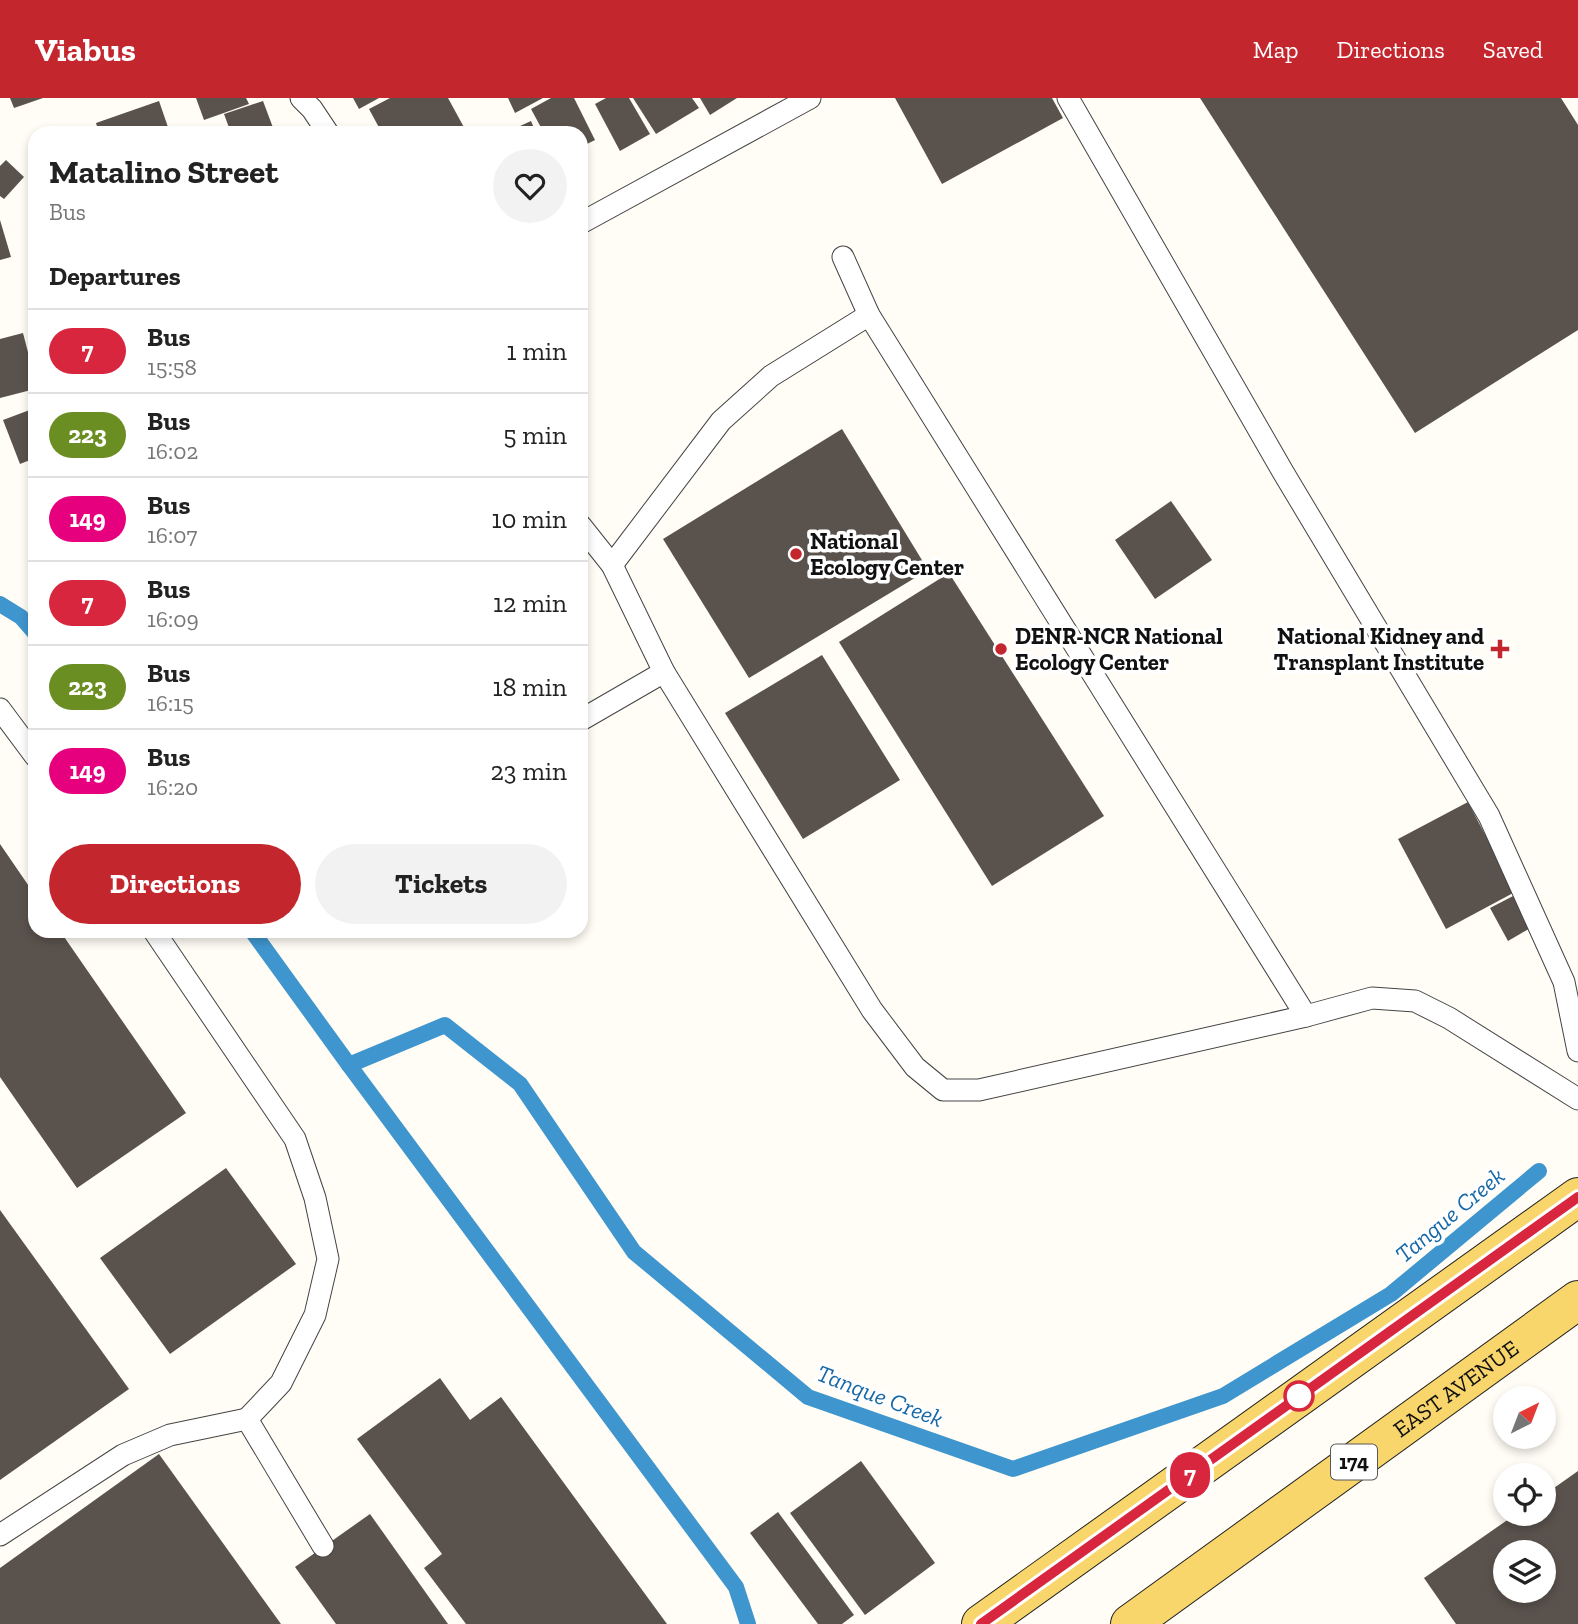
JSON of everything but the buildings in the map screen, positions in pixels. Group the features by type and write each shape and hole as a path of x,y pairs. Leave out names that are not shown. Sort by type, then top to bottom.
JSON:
{"main road":[{"path":"981,1624 1578,1197"},
{"name":"EAST AVENUE","path":"1130,1624 1578,1300"}],"lane":[{"path":"301,98 323,126"},
{"path":"588,219 810,98"},
{"path":"1068,98 1283,472 1489,817 1564,982 1578,1051"},
{"path":"843,257 869,315 1306,1016"},
{"path":"612,565 721,421 771,376 869,315"},
{"path":"588,535 612,565 664,671 872,1010 915,1067 943,1090 979,1090 1306,1016 1372,998 1415,1001 1449,1018 1578,1099"},
{"path":"588,716 664,671"},
{"path":"0,709 28,747"},
{"path":"0,1535 123,1455 170,1435 247,1419 281,1383 315,1315 328,1259 315,1198 295,1139 159,938"},
{"path":"247,1419 323,1546"}],"waterway":[{"name":"Tanque Creek","path":"0,604 21,617 28,625"},
{"name":"Tanque Creek","path":"257,938 349,1065"},
{"name":"Tanque Creek","path":"748,1624 736,1587 349,1065 445,1025 520,1084 634,1252 808,1397 1013,1469 1223,1396 1391,1294 1539,1171"}],"bus line":[{"name":"7","path":"981,1624 1578,1197"}],"place":[{"name":"National Ecology Center","path":"796,554"},
{"name":"DENR-NCR National Ecology Center","path":"1001,649"},
{"name":"National Kidney and Transplant Institute","path":"1500,649"}],"water label":[{"name":"Tangue Creek","path":"1450,1215"}]}
